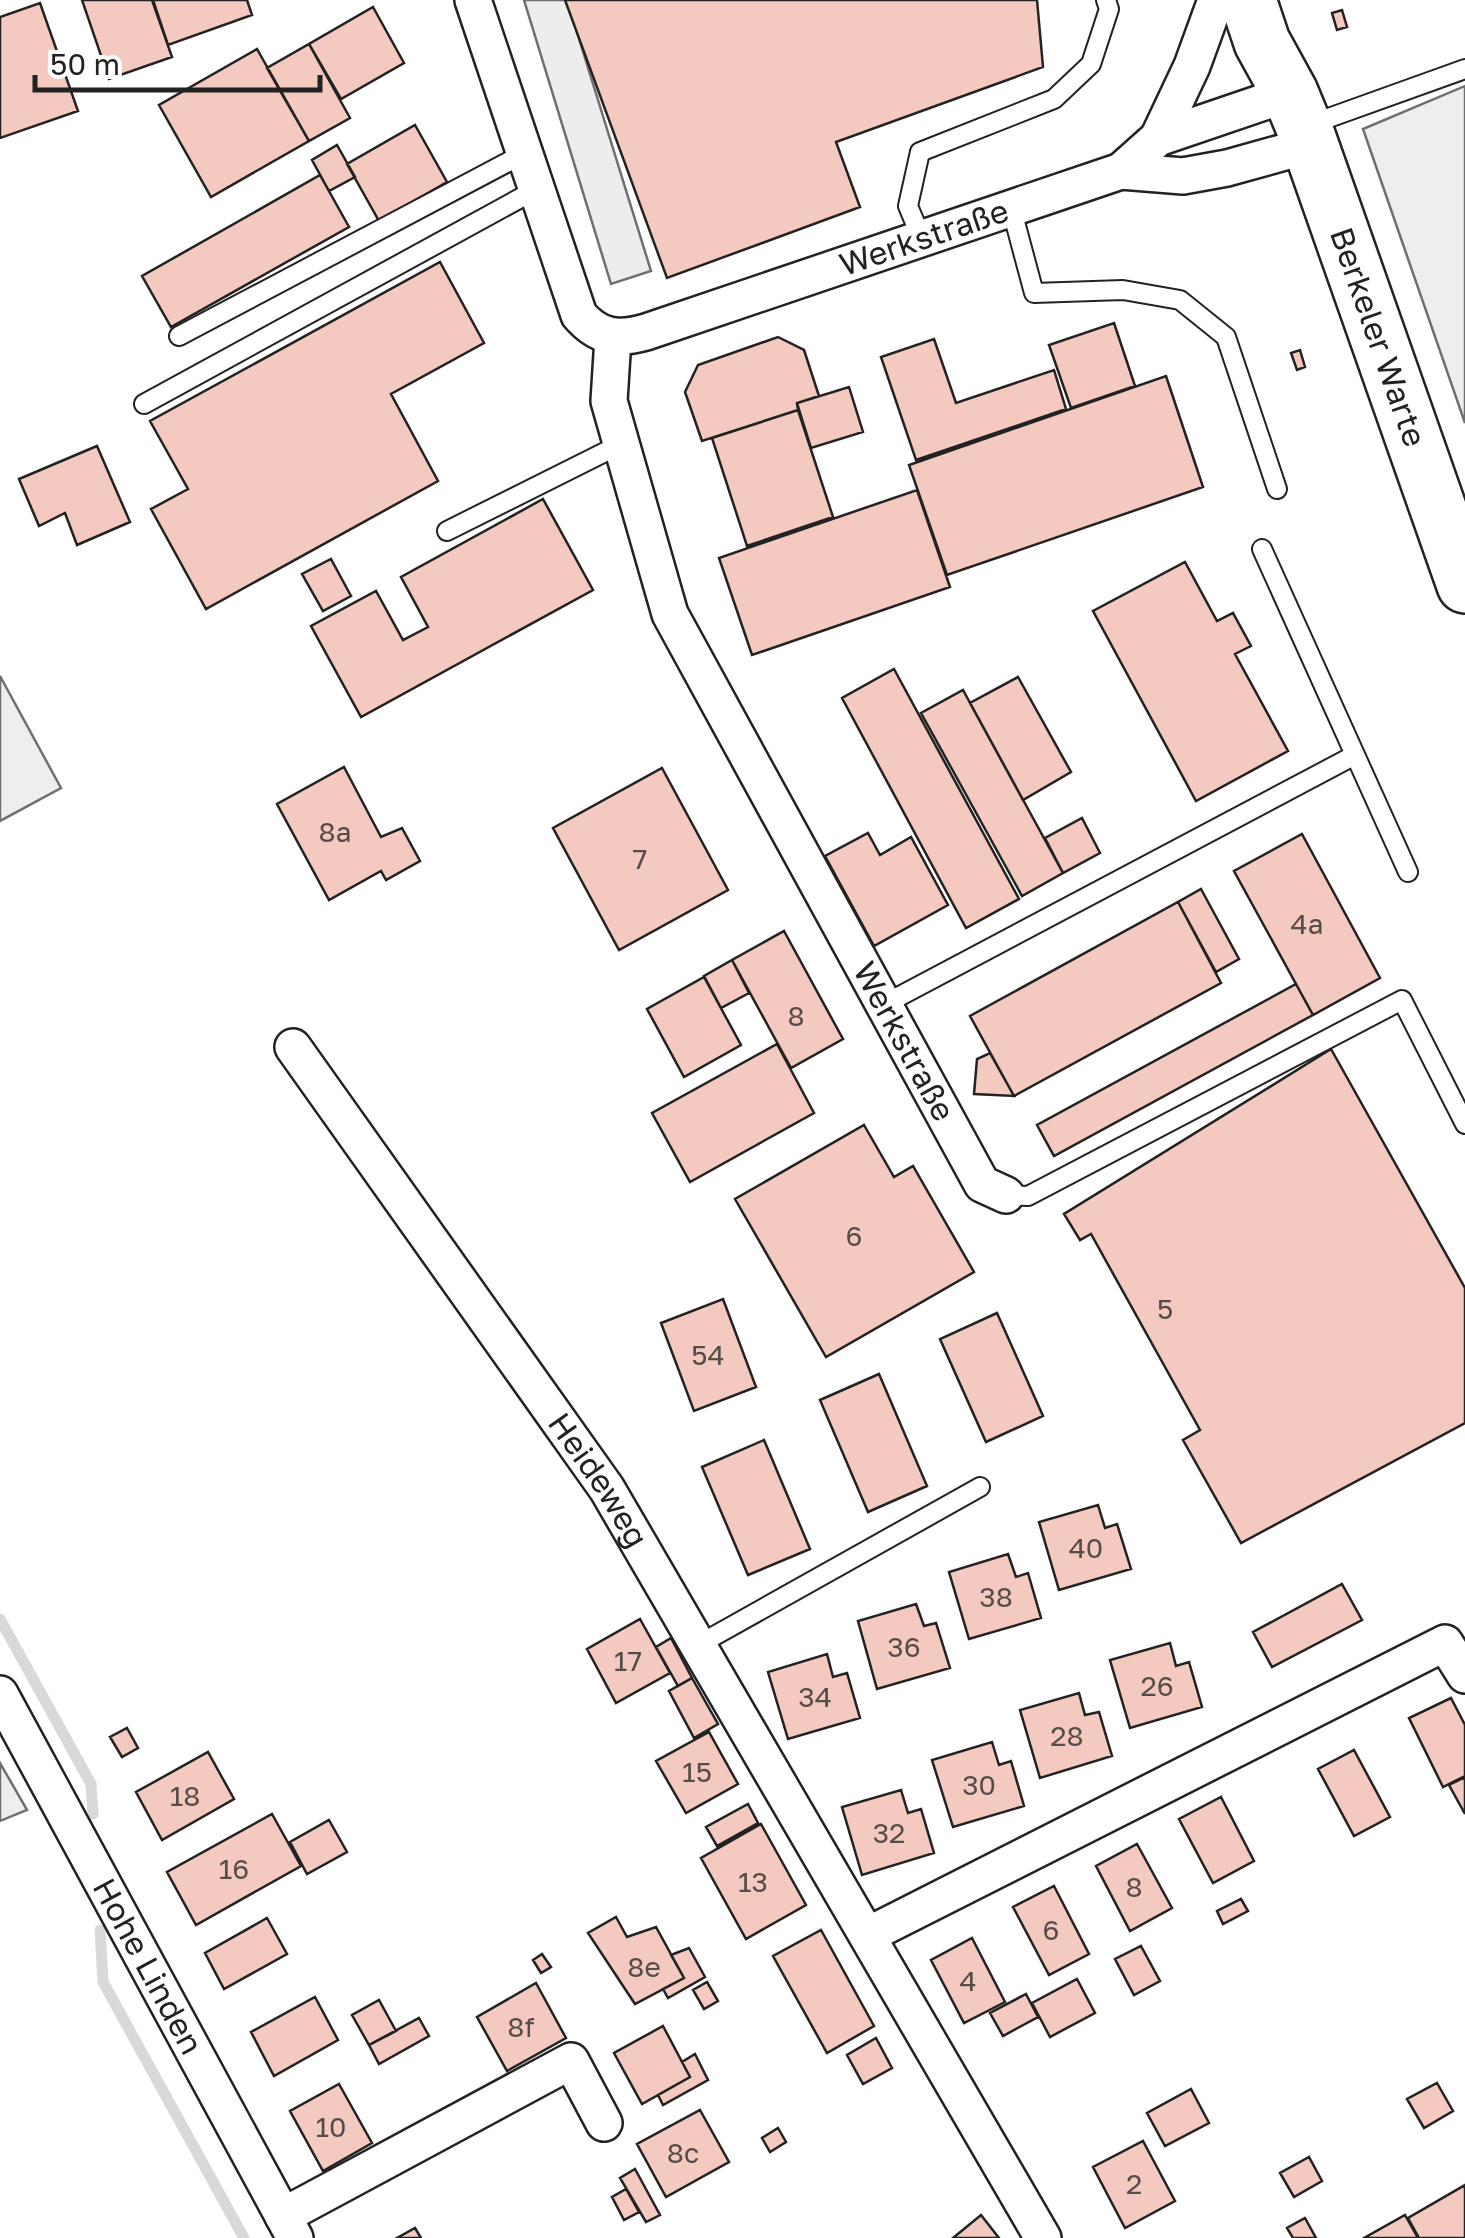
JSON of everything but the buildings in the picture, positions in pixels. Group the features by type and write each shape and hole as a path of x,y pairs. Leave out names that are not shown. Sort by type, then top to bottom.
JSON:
{"main road":[{"name":"Berkeler Warte","path":"1248,0 1267,54 1301,122 1465,585"},
{"name":"Berkeler Warte","path":"1283,0 1298,42 1301,122"}],"street":[{"path":"473,0 580,315 591,329 613,338"},
{"path":"1158,138 1192,66 1216,0"},
{"name":"Werkstraße","path":"1121,171 1158,138 1301,122"},
{"name":"Werkstraße","path":"1006,1195 982,1184 670,614 609,401 613,338 646,332 1121,171 1182,176 1226,168 1301,122"},
{"name":"Heideweg","path":"293,1047 607,1489 1042,2238"},
{"path":"868,1935 1445,1643 1465,1675"},
{"name":"Hohe Linden","path":"0,1694 289,2227"},
{"path":"289,2227 571,2061 604,2123"}],"lane":[{"path":"921,237 908,206 920,152 1054,99 1091,64 1109,10 1106,0"},
{"path":"1301,122 1465,69"},
{"path":"179,336 525,153"},
{"path":"144,404 537,189"},
{"path":"1011,207 1034,293 1123,290 1180,300 1226,338 1277,489"},
{"path":"446,531 621,444"},
{"path":"1262,549 1408,872"},
{"path":"883,1004 1355,756"},
{"name":"Werkstraße","path":"1006,1195 1028,1196 1402,1000 1465,1124"},
{"path":"698,1644 980,1487"}],"shaded area":[{"path":"524,0 567,0 651,271 611,284"},
{"path":"1465,86 1465,423 1363,129"},
{"path":"0,676 61,788 0,821"},
{"path":"0,1763 27,1810 0,1821"}],"waterway":[{"path":"0,1619 91,1784 93,1814"},
{"path":"100,1930 103,1982 244,2238"}]}
